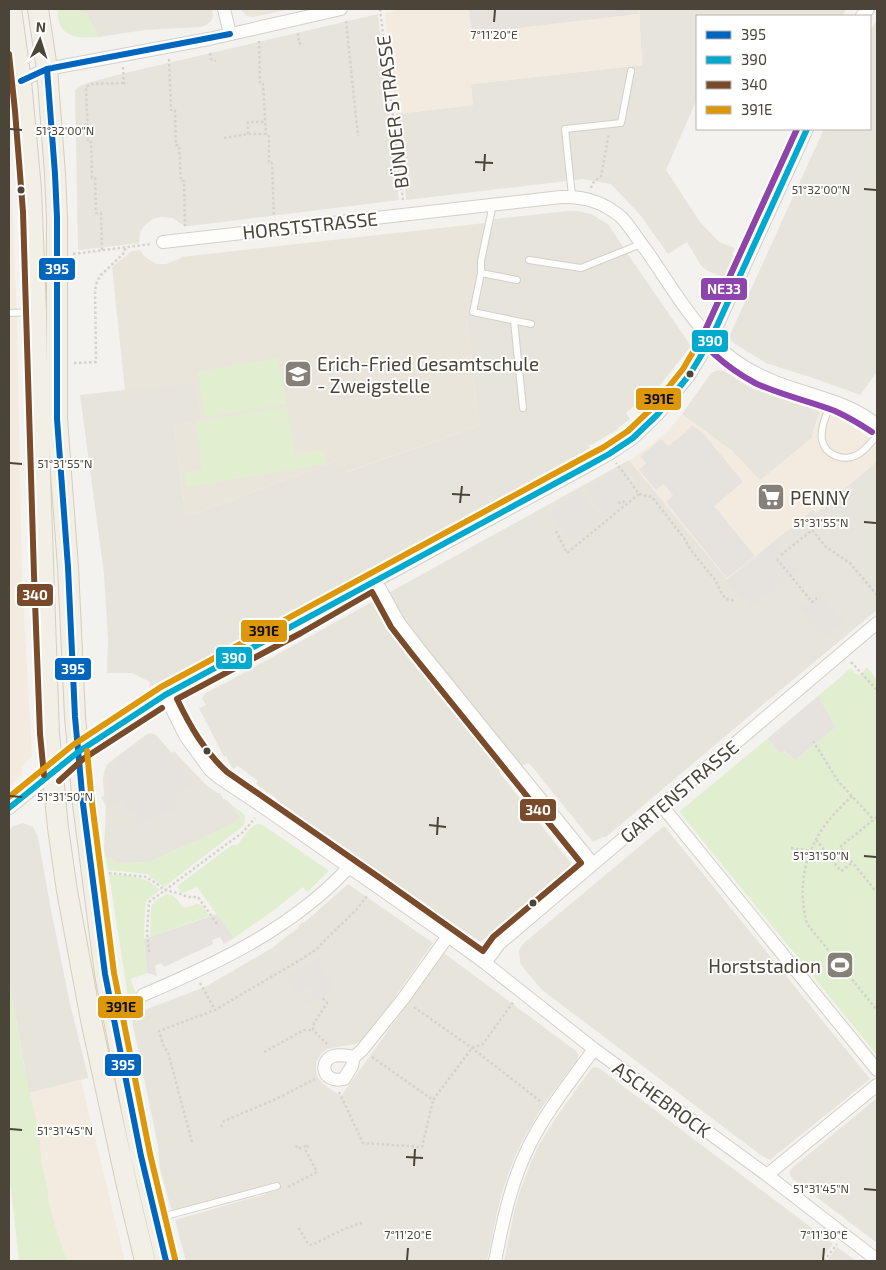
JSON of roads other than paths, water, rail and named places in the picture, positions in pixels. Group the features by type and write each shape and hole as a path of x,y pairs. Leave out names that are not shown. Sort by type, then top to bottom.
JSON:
{"main road":[{"path":"11,9 15,83 31,189 48,727 58,828 67,891 91,1020 145,1261"},
{"path":"38,9 47,69 56,182 58,256 57,419 83,804 105,974 141,1156 166,1261"}],"street":[{"path":"224,9 230,34"},
{"path":"15,83 47,69 343,13"},
{"path":"9,808 78,752 166,696 609,454 633,438 656,416 690,374 711,339 806,130"},
{"name":"HORSTSTRASSE","path":"163,242 561,197 572,196 588,199 620,216 632,229 697,324 724,352 740,364 767,378 858,412 877,425"},
{"path":"376,580 399,622 419,649 593,864"},
{"name":"GARTENSTRASSE","path":"485,963 499,944 877,623"},
{"name":"ASCHEBROCK","path":"166,696 186,737 210,770 220,780 263,807 485,963 594,1050 767,1176 877,1260"},
{"path":"662,806 877,1070"},
{"path":"143,995 195,973 280,926 309,905 348,867"},
{"path":"358,1053 332,1056 326,1060 324,1068 332,1078 344,1079 350,1072 358,1053 403,999 448,936"},
{"path":"495,1261 512,1188 529,1145 551,1108 594,1050"},
{"path":"767,1176 877,1085"}],"lane":[{"path":"572,196 565,129 621,123 631,72"},
{"path":"493,204 473,312 531,324"},
{"path":"529,260 581,268 641,244"},
{"path":"481,273 517,280"},
{"path":"9,313 36,312"},
{"path":"514,320 523,408"},
{"path":"832,401 823,426 822,440 830,452 840,458 856,455 877,436"},
{"path":"156,1218 277,1186"}],"place":[{"name":"Erich-Fried Gesamtschule - Zweigstelle","path":"298,374"},
{"name":"PENNY","path":"771,497"},
{"name":"Horststadion","path":"840,965"}]}
